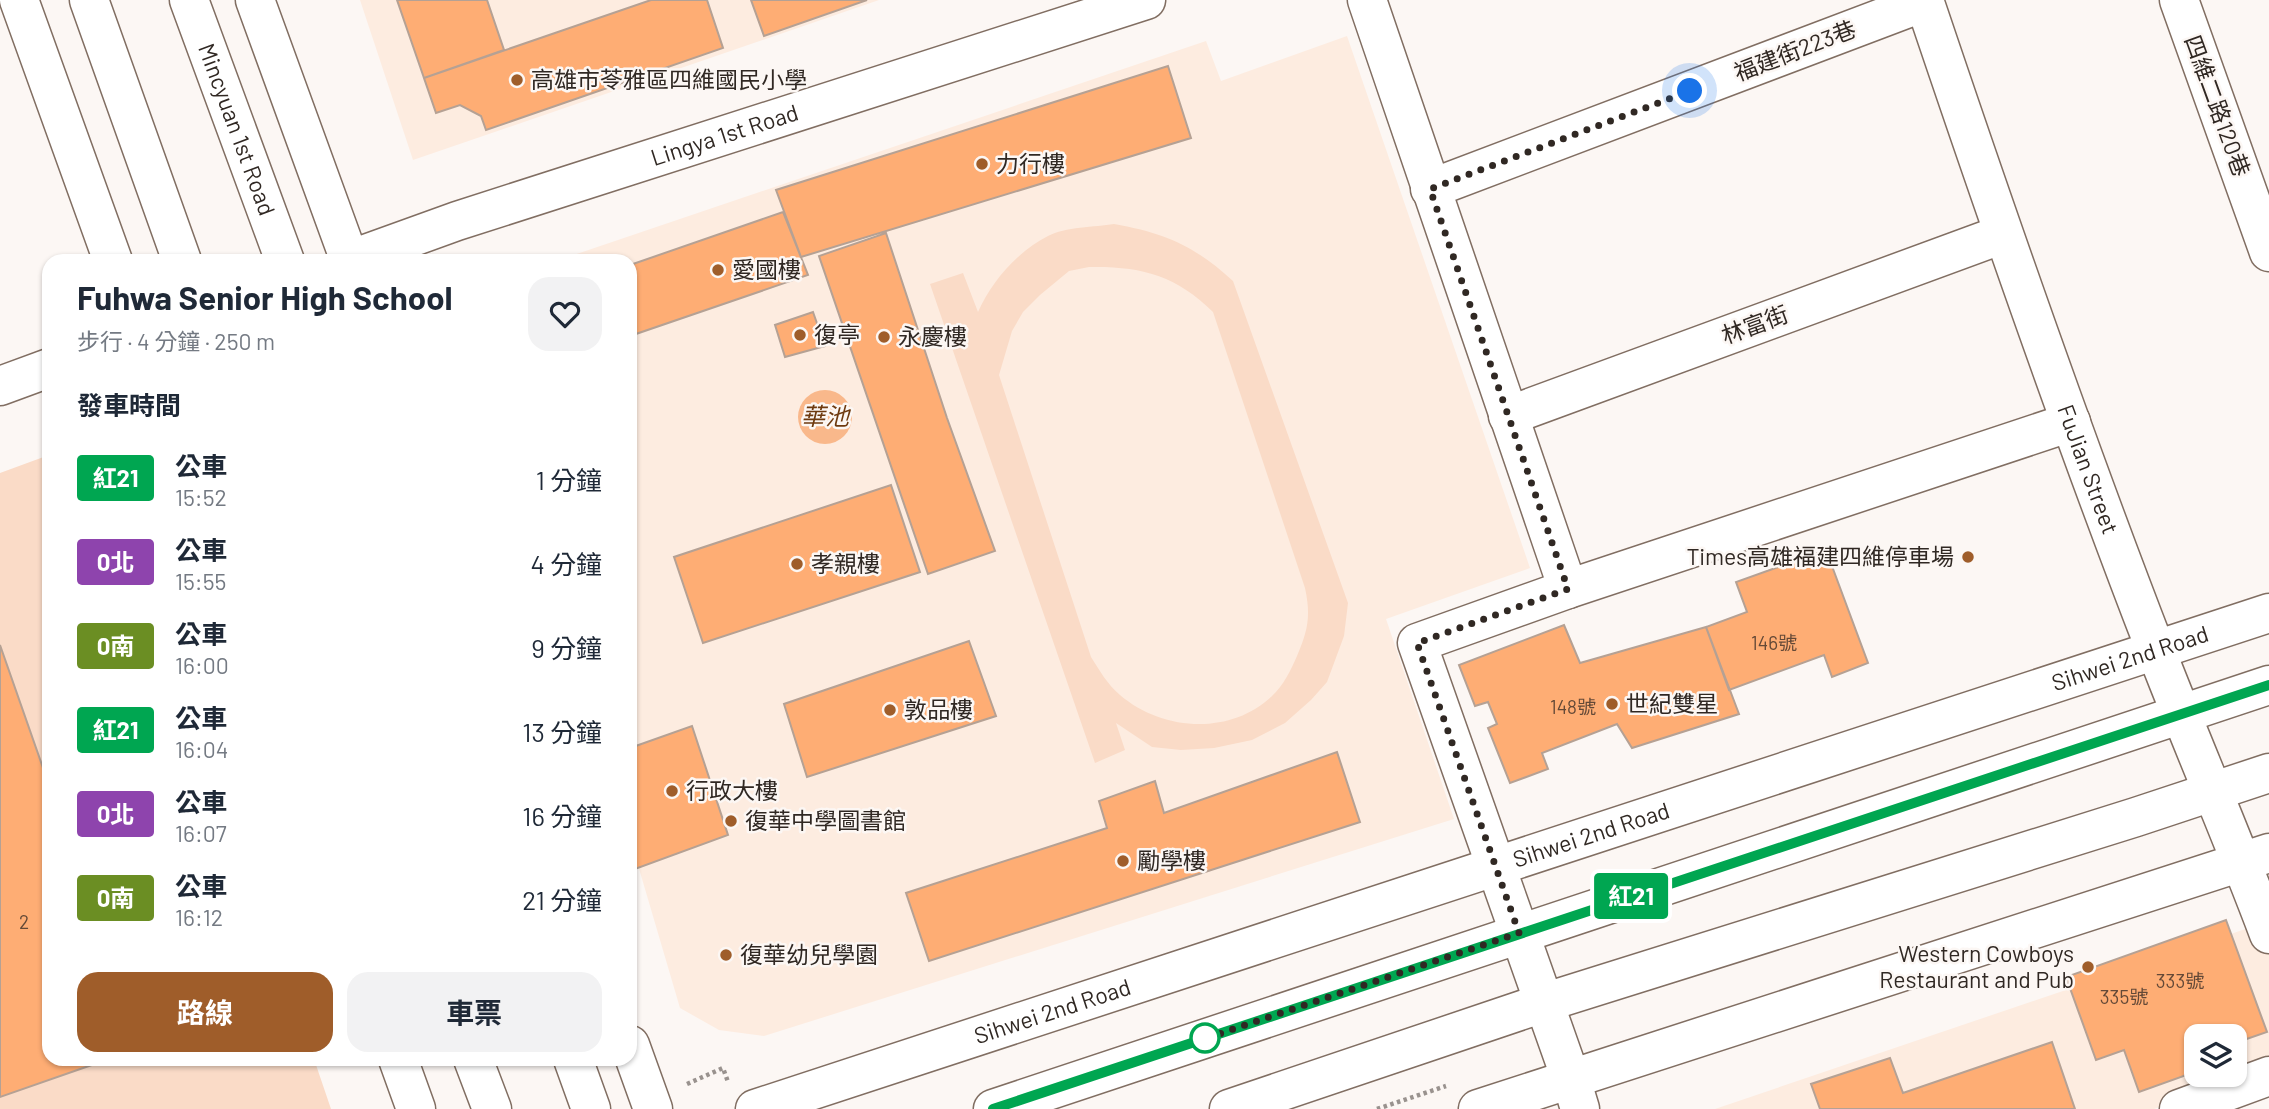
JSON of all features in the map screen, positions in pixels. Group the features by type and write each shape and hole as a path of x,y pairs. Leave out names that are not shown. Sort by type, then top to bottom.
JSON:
{"street":[{"path":"19,0 110,254"},
{"path":"89,0 180,254"},
{"name":"Mincyuan 1st Road","path":"188,0 282,254"},
{"path":"254,0 347,254"},
{"name":"Lingya 1st Road","path":"366,254 457,221 1146,0"},
{"path":"1367,0 1568,589"},
{"name":"四維二路120巷","path":"2179,0 2269,252"},
{"name":"福建街223巷","path":"1430,189 1924,1"},
{"name":"FuJian Street","path":"1924,1 2003,234 2155,649 2213,793 2255,858 2269,934"},
{"name":"林富街","path":"1508,416 2003,234"},
{"path":"0,386 42,371"},
{"path":"1575,1094 1417,643 1568,589 2071,422"},
{"name":"Sihwei 2nd Road","path":"755,1109 2269,613"},
{"path":"993,1109 2269,685"},
{"path":"1229,1109 1543,1003 2213,793 2269,773"},
{"path":"1478,1109 1575,1094 2255,858"},
{"path":"637,1064 653,1109"},
{"path":"401,1066 416,1109"},
{"path":"476,1066 492,1109"},
{"path":"576,1066 591,1109"},
{"path":"2179,1109 2269,1076"}],"shaded area":[{"name":"高雄市苓雅區四維國民小學","path":"360,0 879,0 413,160"},
{"path":"1347,36 1530,568 1386,619 1454,819 764,1036 719,1030 680,1008 637,862 637,254 577,254 1206,41 1221,81"},
{"path":"1114,224 1149,232 1178,243 1206,259 1233,281 1348,603 1344,636 1327,682 1285,723 1252,740 1214,748 1181,750 1152,747 1116,723 1125,750 1095,763 930,284 963,273 978,312 990,289 1026,250 1048,236 1063,231","holes":["1107,267 1141,271 1171,281 1199,299 1213,312 1305,588 1308,607 1306,630 1289,672 1272,696 1255,709 1236,718 1217,723 1175,722 1137,707 1120,695 1104,677 1091,657 999,375 1012,331 1023,312 1069,271"]},
{"path":"42,458 42,1066 316,1066 331,1109 0,1109 0,473"},
{"path":"2269,921 2269,1067 2247,1075 2247,1024 2184,1024 2184,1087 2214,1087 2154,1109 1715,1109"}],"water":[{"name":"華池","path":"825,390 844,398 852,417 844,436 825,444 806,436 798,417 806,398"}],"building":[{"path":"397,0 487,0 504,50 424,78"},
{"path":"651,0 707,0 723,48 486,130 481,116 460,105 436,113 424,78"},
{"path":"751,0 867,0 764,36"},
{"name":"力行樓","path":"1168,66 1191,138 801,257 776,190"},
{"name":"愛國樓","path":"783,212 808,275 637,334 637,263"},
{"name":"永慶樓","path":"886,233 947,418 995,551 928,574 819,256"},
{"name":"復亭","path":"813,312 825,346 785,357 775,325"},
{"name":"孝親樓","path":"891,485 920,572 703,643 674,557"},
{"name":"世紀雙星","path":"1826,550 1868,663 1832,677 1824,655 1729,690 1706,627 1747,612 1736,582"},
{"name":"世紀雙星","path":"1564,625 1580,663 1706,627 1739,714 1632,748 1617,724 1542,753 1548,769 1510,783 1488,728 1497,724 1488,702 1475,706 1459,665"},
{"name":"敦品樓","path":"969,641 996,716 807,777 784,704"},
{"path":"0,645 42,765 42,1066 89,1066 0,1097"},
{"name":"行政大樓","path":"692,726 728,835 637,868 637,746"},
{"name":"勵學樓","path":"1337,752 1360,822 929,961 906,893 1107,828 1099,801 1155,781 1164,813"},
{"path":"2226,920 2267,1032 2247,1039 2247,1024 2184,1024 2184,1076 2139,1092 2124,1050 2096,1060 2066,977"},
{"path":"2052,1042 2075,1109 1820,1109 1811,1084 1890,1058 1903,1093"}],"bus line":[{"name":"紅21","path":"993,1109 2269,685"}],"place":[{"name":"高雄市苓雅區四維國民小學","path":"517,80"},
{"name":"力行樓","path":"982,164"},
{"name":"愛國樓","path":"718,270"},
{"name":"復亭","path":"800,335"},
{"name":"永慶樓","path":"884,337"},
{"name":"Times高雄福建四維停車場","path":"1968,557"},
{"name":"孝親樓","path":"797,564"},
{"name":"世紀雙星","path":"1612,704"},
{"name":"敦品樓","path":"890,710"},
{"name":"行政大樓","path":"672,791"},
{"name":"復華中學圖書館","path":"731,821"},
{"name":"勵學樓","path":"1123,861"},
{"name":"復華幼兒學園","path":"726,955"},
{"name":"Western Cowboys Restaurant and Pub","path":"2088,967"}],"route":[{"path":"1205,1038 1195,1042 1519,933 1417,643 1568,589 1430,189 1690,91"}]}
